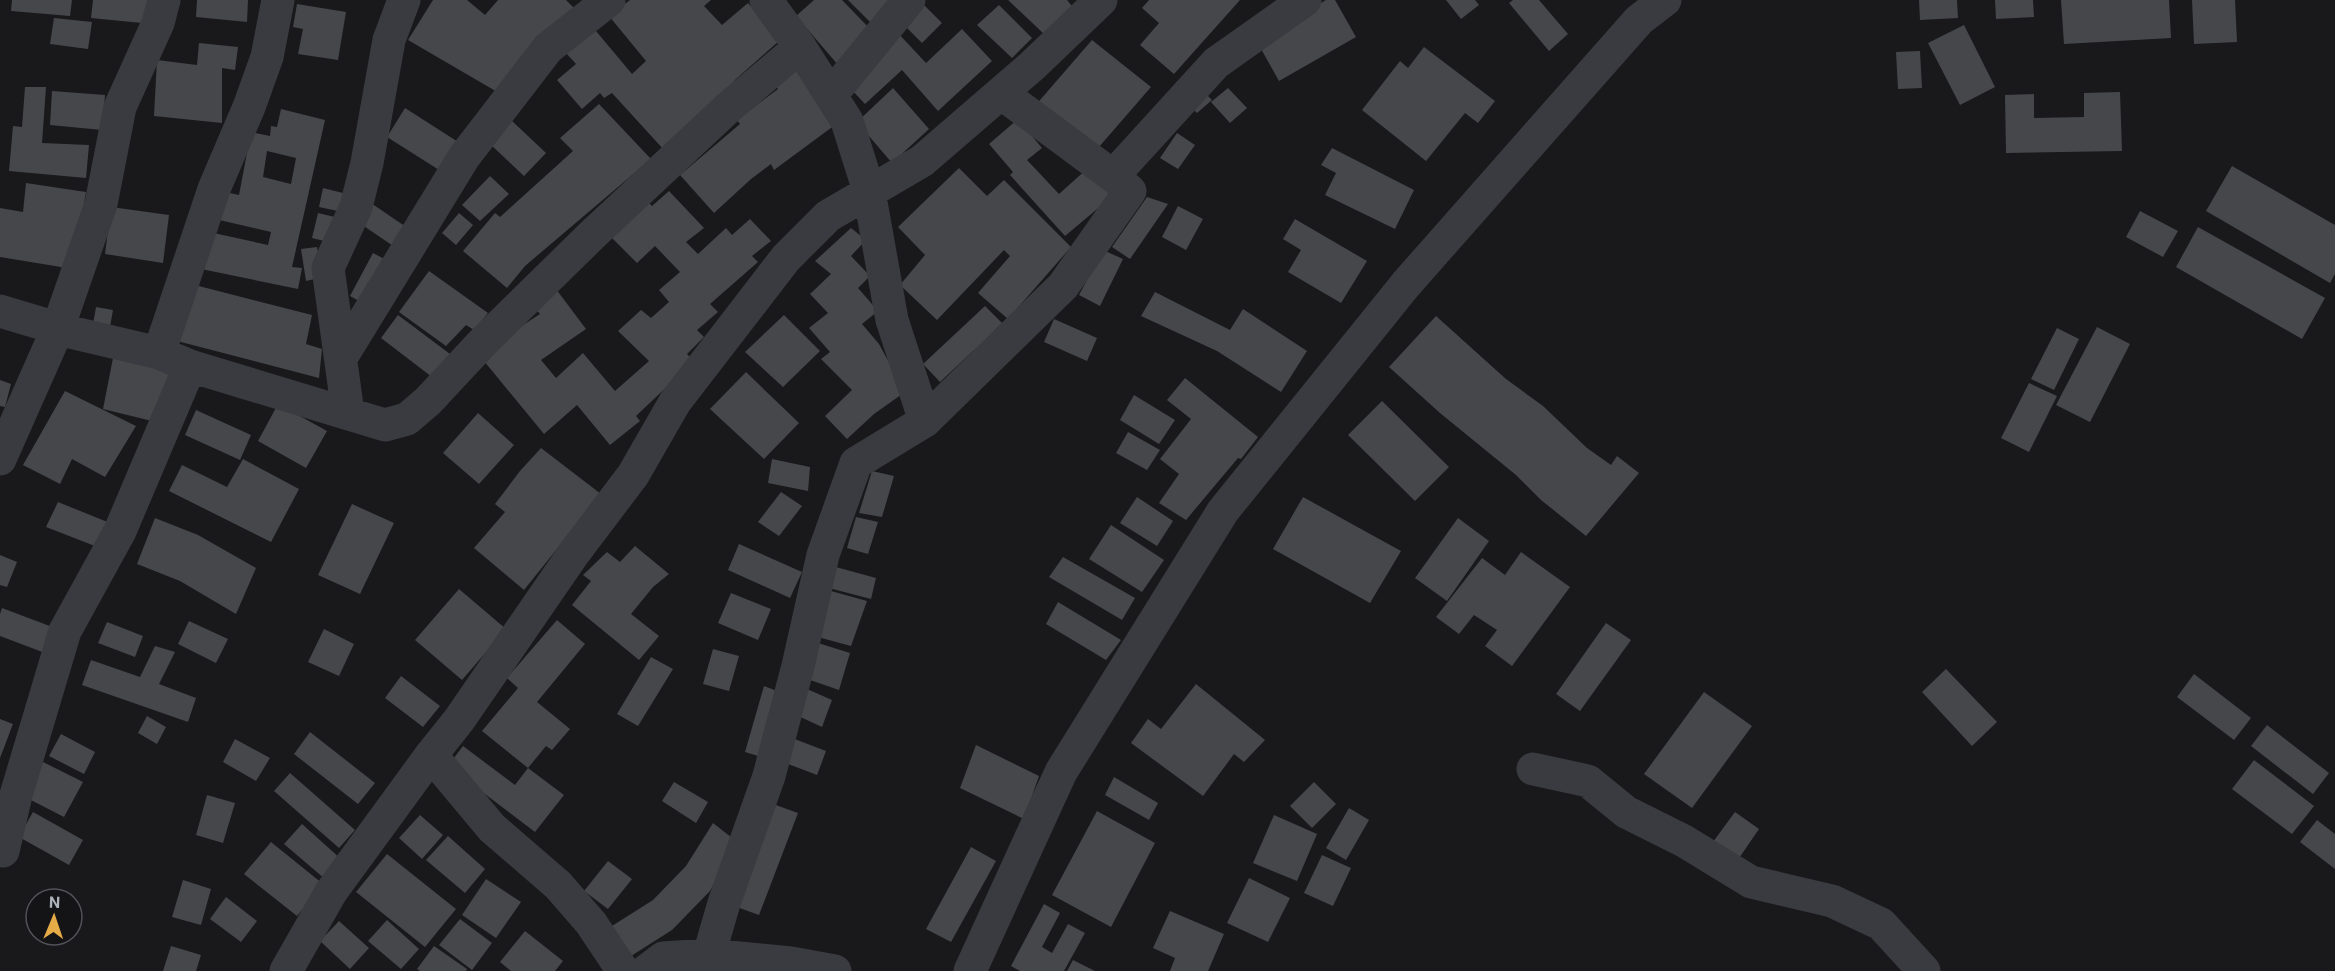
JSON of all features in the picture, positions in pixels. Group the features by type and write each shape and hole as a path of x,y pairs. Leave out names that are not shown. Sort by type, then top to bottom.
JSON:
{"street":[{"path":"0,459 58,328 101,204 120,107 158,23 164,0"},
{"path":"159,353 214,189 249,107 267,57 278,0"},
{"path":"348,413 328,268 356,207 367,163 389,40 404,0"},
{"path":"341,358 464,157 548,48 609,0"},
{"path":"766,0 800,47 847,121 869,191 892,320 925,421"},
{"path":"831,95 909,0"},
{"path":"286,971 331,892 459,720 574,553 633,475 675,402 786,258 828,216 922,160 1032,66 1101,0"},
{"path":"1113,176 1216,63 1305,0"},
{"path":"970,971 1061,772 1223,511 1406,284 1639,20 1665,0"},
{"path":"0,311 159,353 190,366 385,425 408,419 616,212 730,106 800,47"},
{"path":"709,955 724,903 769,776 798,666 823,555 856,463 925,421 1063,286 1130,191 1001,93"},
{"path":"3,851 16,795 65,631 120,531 190,366"},
{"path":"431,755 492,828 558,885 591,923 623,971"},
{"path":"1533,769 1588,782 1626,812 1684,841 1751,882 1832,901 1881,924 1924,971"},
{"path":"646,971 663,958 709,955 791,963 835,971"}],"building":[{"path":"12,0 72,0 70,16 11,11"},
{"path":"93,0 154,0 152,24 91,18"},
{"path":"197,0 248,0 247,22 196,17"},
{"path":"433,0 467,0 485,15 498,0 566,0 575,9 499,93 408,40"},
{"path":"630,0 711,0 704,6 722,25 748,3 780,40 736,79 720,98 664,150 612,93 604,98 600,93 582,109 557,80 576,64 566,53 596,31 632,74 646,61 609,16"},
{"path":"814,0 842,0 874,33 839,66 796,16"},
{"path":"848,0 895,0 871,23"},
{"path":"1008,0 1067,0 1072,6 1044,34"},
{"path":"1149,0 1240,0 1174,74 1140,45 1159,23 1142,8"},
{"path":"1326,0 1335,0 1356,37 1279,81 1256,40"},
{"path":"1446,0 1475,0 1479,5 1461,19"},
{"path":"1513,0 1539,0 1568,34 1549,51 1509,3"},
{"path":"1919,0 1957,0 1958,18 1920,20"},
{"path":"1995,0 2033,0 2034,17 1996,19"},
{"path":"2061,0 2169,0 2171,38 2064,44"},
{"path":"2192,0 2235,0 2237,42 2194,44"},
{"path":"920,1 942,23 922,43 900,21"},
{"path":"297,4 346,12 338,60 298,54 303,29 293,27"},
{"path":"999,5 1032,38 1012,58 977,25"},
{"path":"54,18 92,22 88,49 50,44"},
{"path":"1964,25 1995,87 1960,105 1928,43"},
{"path":"962,29 992,61 938,111 902,70 865,104 850,88 897,32 926,63"},
{"path":"1092,40 1151,87 1092,155 1034,107"},
{"path":"199,43 238,47 235,70 222,68 222,123 154,116 157,60 197,65"},
{"path":"1424,47 1495,101 1478,123 1465,113 1426,161 1362,110 1400,61 1408,68"},
{"path":"1920,51 1922,88 1898,89 1896,52"},
{"path":"803,66 839,122 774,170 771,164 714,213 680,175 740,124 737,120 778,89 775,85"},
{"path":"25,87 46,87 42,143 89,145 86,178 9,171 13,126 22,127"},
{"path":"893,88 929,129 892,163 857,122"},
{"path":"1200,88 1212,100 1197,113 1186,102"},
{"path":"1228,88 1247,108 1230,123 1211,102"},
{"path":"52,91 105,95 102,130 50,125"},
{"path":"2120,92 2122,151 2006,153 2005,95 2034,94 2034,118 2084,117 2084,93"},
{"path":"599,104 651,159 525,266 507,288 463,251 495,213 500,217 573,151 560,138"},
{"path":"405,108 466,147 447,175 387,137"},
{"path":"281,109 325,120 292,267 302,268 298,289 201,269 209,232 268,245 271,232 215,219 221,191 239,195 251,132 270,136 271,126 277,127","holes":["267,151 296,158 291,184 263,177"]},
{"path":"1018,119 1042,148 1027,160 1059,194 1088,168 1115,194 1065,236 1010,175 1013,172 989,144"},
{"path":"511,120 546,153 524,176 490,144"},
{"path":"1177,133 1195,145 1178,169 1160,158"},
{"path":"1332,148 1414,190 1395,229 1325,195 1336,173 1321,165"},
{"path":"2232,166 2335,225 2335,274 2330,283 2206,211"},
{"path":"959,168 987,196 1004,180 1071,247 1008,319 978,293 1010,256 1004,250 937,320 900,285 925,255 898,227"},
{"path":"490,176 509,194 480,221 462,205"},
{"path":"26,183 86,192 73,269 0,257 0,208 23,212"},
{"path":"323,188 351,195 347,213 319,207"},
{"path":"669,191 704,228 686,242 698,254 726,228 732,235 750,219 771,241 752,256 758,262 710,304 718,312 697,330 704,337 687,354 694,361 636,416 640,421 610,445 577,405 544,434 484,361 517,329 540,314 534,307 556,289 586,329 541,360 556,378 583,353 615,391 649,361 618,331 641,310 651,318 669,302 659,290 680,272 655,246 637,263 609,235 646,200 652,206"},
{"path":"1147,197 1168,204 1130,259 1112,247"},
{"path":"368,201 412,231 399,250 355,220"},
{"path":"1178,206 1203,219 1186,250 1162,237"},
{"path":"111,207 169,215 163,263 105,254"},
{"path":"2140,211 2178,231 2163,257 2126,237"},
{"path":"318,213 343,219 337,244 312,238"},
{"path":"459,213 473,225 456,245 442,233"},
{"path":"1295,219 1367,261 1341,303 1288,272 1301,250 1283,239"},
{"path":"2198,227 2325,298 2302,339 2176,267"},
{"path":"851,228 866,240 851,256 870,276 858,288 878,311 862,324 879,344 905,392 874,414 847,439 825,416 852,390 821,359 830,352 809,328 828,313 810,294 831,274 815,261"},
{"path":"317,247 323,277 306,281 301,249"},
{"path":"1103,250 1123,259 1100,306 1079,295"},
{"path":"373,253 392,263 368,306 350,296"},
{"path":"429,271 488,313 474,330 466,325 446,346 399,312"},
{"path":"191,284 312,315 306,344 322,349 319,378 177,341"},
{"path":"1155,292 1230,330 1243,309 1307,351 1281,392 1217,351 1141,316"},
{"path":"985,306 1007,328 973,351 940,382 923,364"},
{"path":"96,307 113,310 110,327 93,324"},
{"path":"398,315 450,354 432,377 381,338"},
{"path":"784,315 820,351 783,387 745,352"},
{"path":"1436,316 1506,379 1543,406 1587,448 1611,465 1617,456 1639,473 1586,536 1541,500 1516,475 1440,413 1389,367"},
{"path":"1054,319 1097,338 1087,361 1044,342"},
{"path":"2097,327 2130,344 2090,422 2056,405"},
{"path":"2057,328 2079,339 2054,390 2031,379"},
{"path":"113,358 171,369 160,423 103,409"},
{"path":"746,372 799,423 764,459 710,409"},
{"path":"1185,378 1258,437 1186,520 1159,503 1179,474 1160,459 1191,419 1167,400"},
{"path":"0,380 11,384 5,407 0,406"},
{"path":"2029,383 2057,396 2029,452 2001,438"},
{"path":"65,391 136,426 105,477 72,459 60,484 23,465"},
{"path":"1134,395 1175,420 1159,444 1120,420"},
{"path":"1382,401 1449,467 1415,501 1348,435"},
{"path":"278,404 327,431 306,468 258,441"},
{"path":"196,410 251,435 240,460 185,435"},
{"path":"478,413 514,445 479,484 443,453"},
{"path":"1128,432 1160,450 1147,470 1116,453"},
{"path":"541,448 601,494 524,590 474,548 505,512 495,504"},
{"path":"243,459 299,489 271,542 169,491 182,465 227,487"},
{"path":"772,459 810,467 808,491 768,483"},
{"path":"872,471 894,476 882,517 859,513"},
{"path":"781,492 802,506 779,536 758,522"},
{"path":"1137,497 1173,521 1157,546 1120,523"},
{"path":"1303,497 1401,551 1370,603 1273,549"},
{"path":"58,502 110,523 100,548 46,527"},
{"path":"352,504 394,523 360,594 318,575"},
{"path":"856,517 878,522 868,554 847,548"},
{"path":"155,518 198,535 256,568 236,614 180,581 137,564"},
{"path":"1458,518 1489,541 1447,601 1415,578"},
{"path":"1111,525 1164,560 1142,592 1089,559"},
{"path":"739,544 802,572 790,598 728,570"},
{"path":"635,546 669,574 653,587 631,614 659,636 639,660 572,605 591,581 583,575 607,552 620,562"},
{"path":"1521,552 1570,587 1512,666 1485,646 1497,630 1474,615 1459,634 1436,617 1482,558 1505,575"},
{"path":"0,555 17,562 7,587 0,585"},
{"path":"1063,557 1135,598 1122,620 1049,577"},
{"path":"832,566 876,578 871,599 825,587"},
{"path":"459,589 506,629 462,680 415,640"},
{"path":"831,591 867,601 851,646 814,636"},
{"path":"731,593 771,609 758,640 718,623"},
{"path":"1058,602 1121,640 1106,660 1046,624"},
{"path":"2,608 55,628 45,653 0,636"},
{"path":"557,620 585,644 537,702 570,729 552,750 546,746 528,768 482,731 518,688 507,678"},
{"path":"189,621 228,639 216,663 178,644"},
{"path":"107,622 143,636 135,657 98,643"},
{"path":"1606,623 1631,640 1580,711 1556,694"},
{"path":"324,629 354,644 339,676 308,662"},
{"path":"818,643 850,653 839,690 807,679"},
{"path":"155,646 175,652 159,684 196,698 188,722 82,685 91,660 140,677"},
{"path":"713,649 739,656 729,691 703,684"},
{"path":"651,657 673,669 638,726 617,714"},
{"path":"1946,669 1997,722 1972,746 1922,692"},
{"path":"2194,674 2251,718 2234,740 2177,697"},
{"path":"401,676 440,706 423,727 385,698"},
{"path":"1196,684 1265,740 1244,762 1234,754 1203,796 1131,743 1148,719 1161,729"},
{"path":"764,686 785,694 768,759 745,752"},
{"path":"807,689 832,700 822,727 796,715"},
{"path":"1704,692 1752,726 1692,808 1644,774"},
{"path":"147,716 166,727 157,744 138,733"},
{"path":"0,719 13,724 0,758"},
{"path":"2267,725 2329,773 2313,794 2251,746"},
{"path":"310,732 375,783 358,804 294,754"},
{"path":"61,734 95,752 84,774 49,756"},
{"path":"792,738 826,751 817,775 783,762"},
{"path":"235,739 270,758 256,781 223,762"},
{"path":"976,745 1039,776 1024,819 960,788"},
{"path":"463,746 515,785 528,768 564,795 535,832 448,766"},
{"path":"2254,760 2314,806 2292,834 2232,789"},
{"path":"43,762 83,782 64,817 25,797"},
{"path":"290,773 355,830 339,848 274,791"},
{"path":"1114,777 1158,803 1149,820 1105,795"},
{"path":"674,782 708,802 696,823 662,801"},
{"path":"1314,782 1336,804 1312,828 1290,806"},
{"path":"207,795 235,803 223,843 196,835"},
{"path":"773,804 798,813 759,915 734,906"},
{"path":"1349,808 1369,820 1346,860 1326,848"},
{"path":"1097,811 1155,843 1111,927 1052,895"},
{"path":"33,812 83,840 69,865 19,837"},
{"path":"1735,812 1759,829 1735,864 1710,846"},
{"path":"420,815 443,835 422,859 399,838"},
{"path":"1274,815 1317,834 1297,881 1253,863"},
{"path":"2317,820 2335,834 2335,869 2300,842"},
{"path":"713,823 736,841 710,891 672,930 631,956 612,926 653,900 686,866"},
{"path":"302,824 342,860 325,879 284,844"},
{"path":"448,836 485,869 465,893 426,860"},
{"path":"271,842 323,884 297,916 244,874"},
{"path":"971,847 996,861 951,942 926,929"},
{"path":"387,854 456,909 425,947 356,892"},
{"path":"1322,855 1351,868 1333,906 1304,893"},
{"path":"608,861 632,879 608,909 584,891"},
{"path":"1249,878 1290,898 1268,942 1227,923"},
{"path":"486,879 521,902 496,938 462,915"},
{"path":"183,880 211,889 201,925 172,917"},
{"path":"226,897 257,921 241,942 210,919"},
{"path":"1044,904 1060,913 1042,947 1052,953 1068,924 1085,933 1064,971 1020,971 1011,966"},
{"path":"1170,911 1224,934 1208,971 1170,971 1175,958 1153,948"},
{"path":"460,919 492,943 472,970 439,945"},
{"path":"387,920 419,949 401,969 368,941"},
{"path":"339,921 369,948 350,969 320,941"},
{"path":"525,931 563,961 555,971 511,971 500,962"},
{"path":"171,946 201,955 196,971 163,971"},
{"path":"434,946 467,969 466,971 420,971 417,969"},
{"path":"1073,960 1095,971 1067,971"}]}
